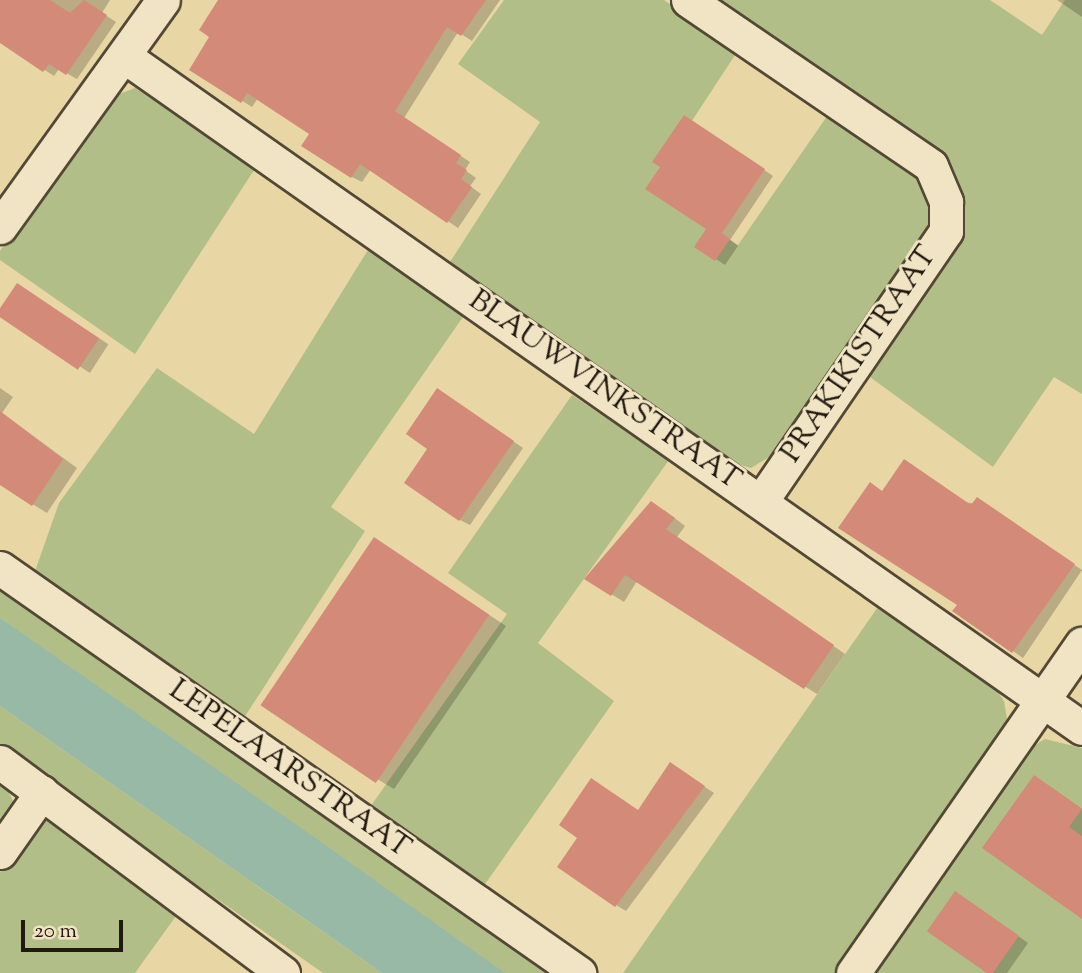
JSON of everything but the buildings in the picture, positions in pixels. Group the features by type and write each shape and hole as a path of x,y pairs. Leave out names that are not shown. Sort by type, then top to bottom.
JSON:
{"street":[{"path":"0,227 163,0"},
{"name":"PRAKIKISTRAAT","path":"688,0 931,166 946,202 946,231 761,500"},
{"name":"BLAUWVINKSTRAAT","path":"124,55 1082,728"},
{"name":"LEPELAARSTRAAT","path":"0,568 579,973"},
{"path":"853,973 1082,644"},
{"path":"0,762 283,973"},
{"path":"0,852 42,792"}],"green space":[{"path":"504,0 664,0 737,52 650,185 738,245 830,112 911,164 932,193 933,227 784,448 751,468 726,461 450,262 540,122 458,64"},
{"path":"707,0 990,0 1042,35 1065,0 1082,0 1082,394 1054,377 993,467 870,377 930,289 964,216 944,161"},
{"path":"135,88 256,167 135,354 0,260 0,251 109,98"},
{"path":"371,245 465,314 331,507 365,531 242,721 34,574 59,503 157,368 254,434"},
{"path":"572,395 669,460 538,643 614,701 483,887 370,807 507,614 448,573"},
{"path":"0,582 558,973 496,973 0,626"},
{"path":"880,604 991,682 1004,701 1008,725 835,973 623,973"},
{"path":"0,706 382,973 323,973 184,876 0,747"},
{"path":"1045,739 1082,748 1082,973 873,973 1027,750"},
{"path":"0,773 13,801 0,835"},
{"path":"57,818 186,902 135,973 0,973 0,872 35,824"}],"shaded area":[{"path":"0,618 505,973 382,973 0,706"}]}
